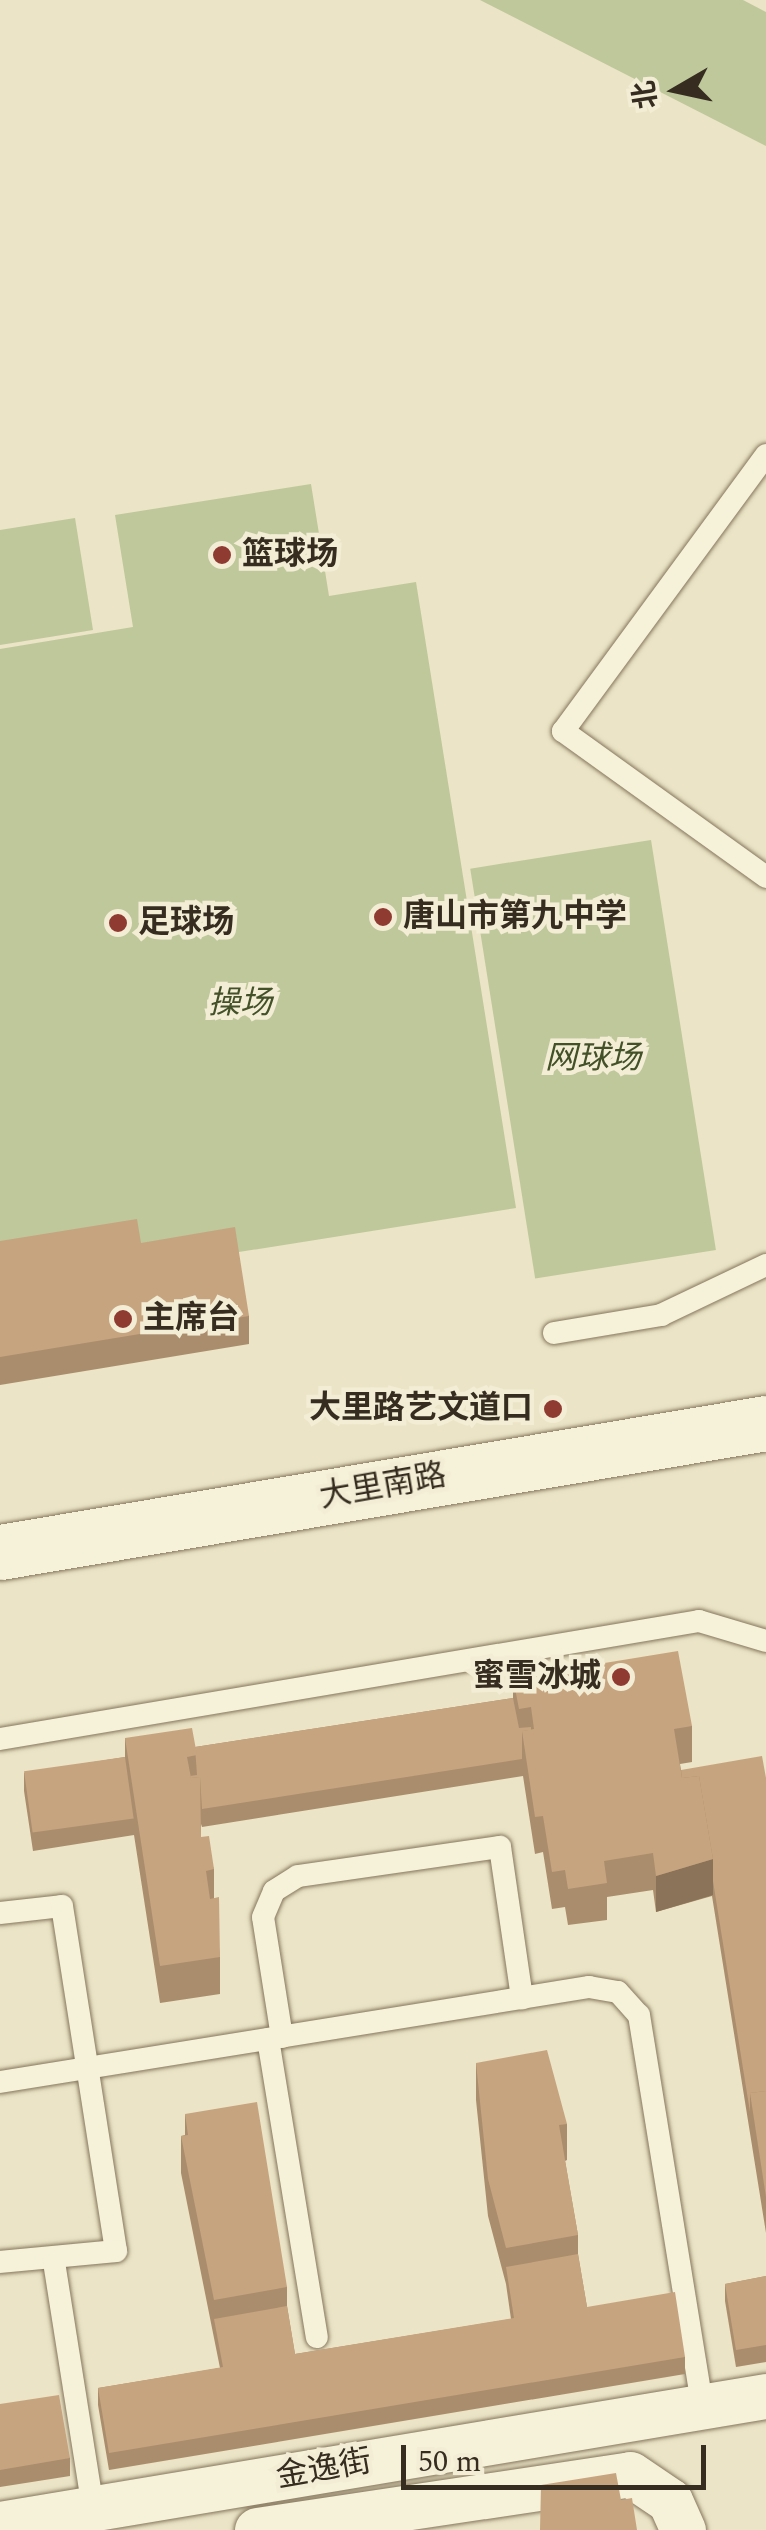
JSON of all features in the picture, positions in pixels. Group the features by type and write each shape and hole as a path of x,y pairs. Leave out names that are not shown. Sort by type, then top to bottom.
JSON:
{"main road":[{"name":"大里南路","path":"0,1552 766,1423"}],"street":[{"name":"金逸街","path":"0,2524 766,2396"},
{"path":"257,2530 630,2474 670,2501 683,2530"}],"lane":[{"path":"766,455 563,731 766,877"},
{"path":"554,1333 661,1315 766,1265"},
{"path":"0,1738 699,1621 766,1641"},
{"path":"317,2338 275,2038 263,1917 274,1891 298,1876 500,1847 522,1998"},
{"path":"0,1914 62,1906 116,2252 54,2262 0,2262"},
{"path":"0,2082 522,1998 604,1989 639,2015 702,2406"},
{"path":"54,2262 93,2509"}],"green space":[{"path":"480,0 743,0 766,12 766,146"},
{"name":"操场","path":"311,484 329,596 416,582 516,1208 0,1290 0,649 133,627 115,515"},
{"path":"75,518 93,630 0,645 0,530"},
{"name":"网球场","path":"651,840 716,1250 535,1279 470,869"}],"building":[{"path":"137,1219 141,1243 235,1227 249,1316 0,1357 0,1241"},
{"path":"678,1651 692,1726 674,1729 682,1778 699,1776 713,1859 656,1876 653,1853 604,1861 607,1883 568,1889 565,1870 552,1872 543,1816 535,1817 522,1731 534,1729 531,1707 519,1709 513,1678"},
{"path":"513,1698 519,1728 531,1727 522,1731 522,1759 202,1809 200,1777 190,1776 197,1775 195,1747"},
{"path":"192,1728 197,1755 187,1757 191,1778 200,1777 201,1837 209,1836 214,1869 206,1871 210,1899 219,1897 220,1957 160,1966 125,1738"},
{"path":"762,1756 766,1778 766,2091 750,2093 750,2112 699,1776 682,1778 681,1770"},
{"path":"125,1757 134,1818 33,1833 24,1771"},
{"path":"547,2050 567,2124 559,2125 578,2235 506,2248 488,2179 476,2063"},
{"path":"766,2091 766,2197 750,2093"},
{"path":"257,2102 287,2287 214,2300 181,2136 188,2135 185,2114"},
{"path":"578,2254 587,2307 675,2292 685,2357 109,2453 98,2388 223,2367 214,2319 287,2306 295,2354 514,2318 506,2267"},
{"path":"766,2276 766,2345 736,2350 725,2284"},
{"path":"59,2395 70,2458 0,2470 0,2404"},
{"path":"616,2473 621,2500 632,2498 637,2530 540,2530 541,2485"}],"place":[{"name":"篮球场","path":"222,555"},
{"name":"唐山市第九中学","path":"383,917"},
{"name":"足球场","path":"118,923"},
{"name":"主席台","path":"123,1319"},
{"name":"大里路艺文道口","path":"553,1409"},
{"name":"蜜雪冰城","path":"621,1677"}]}
